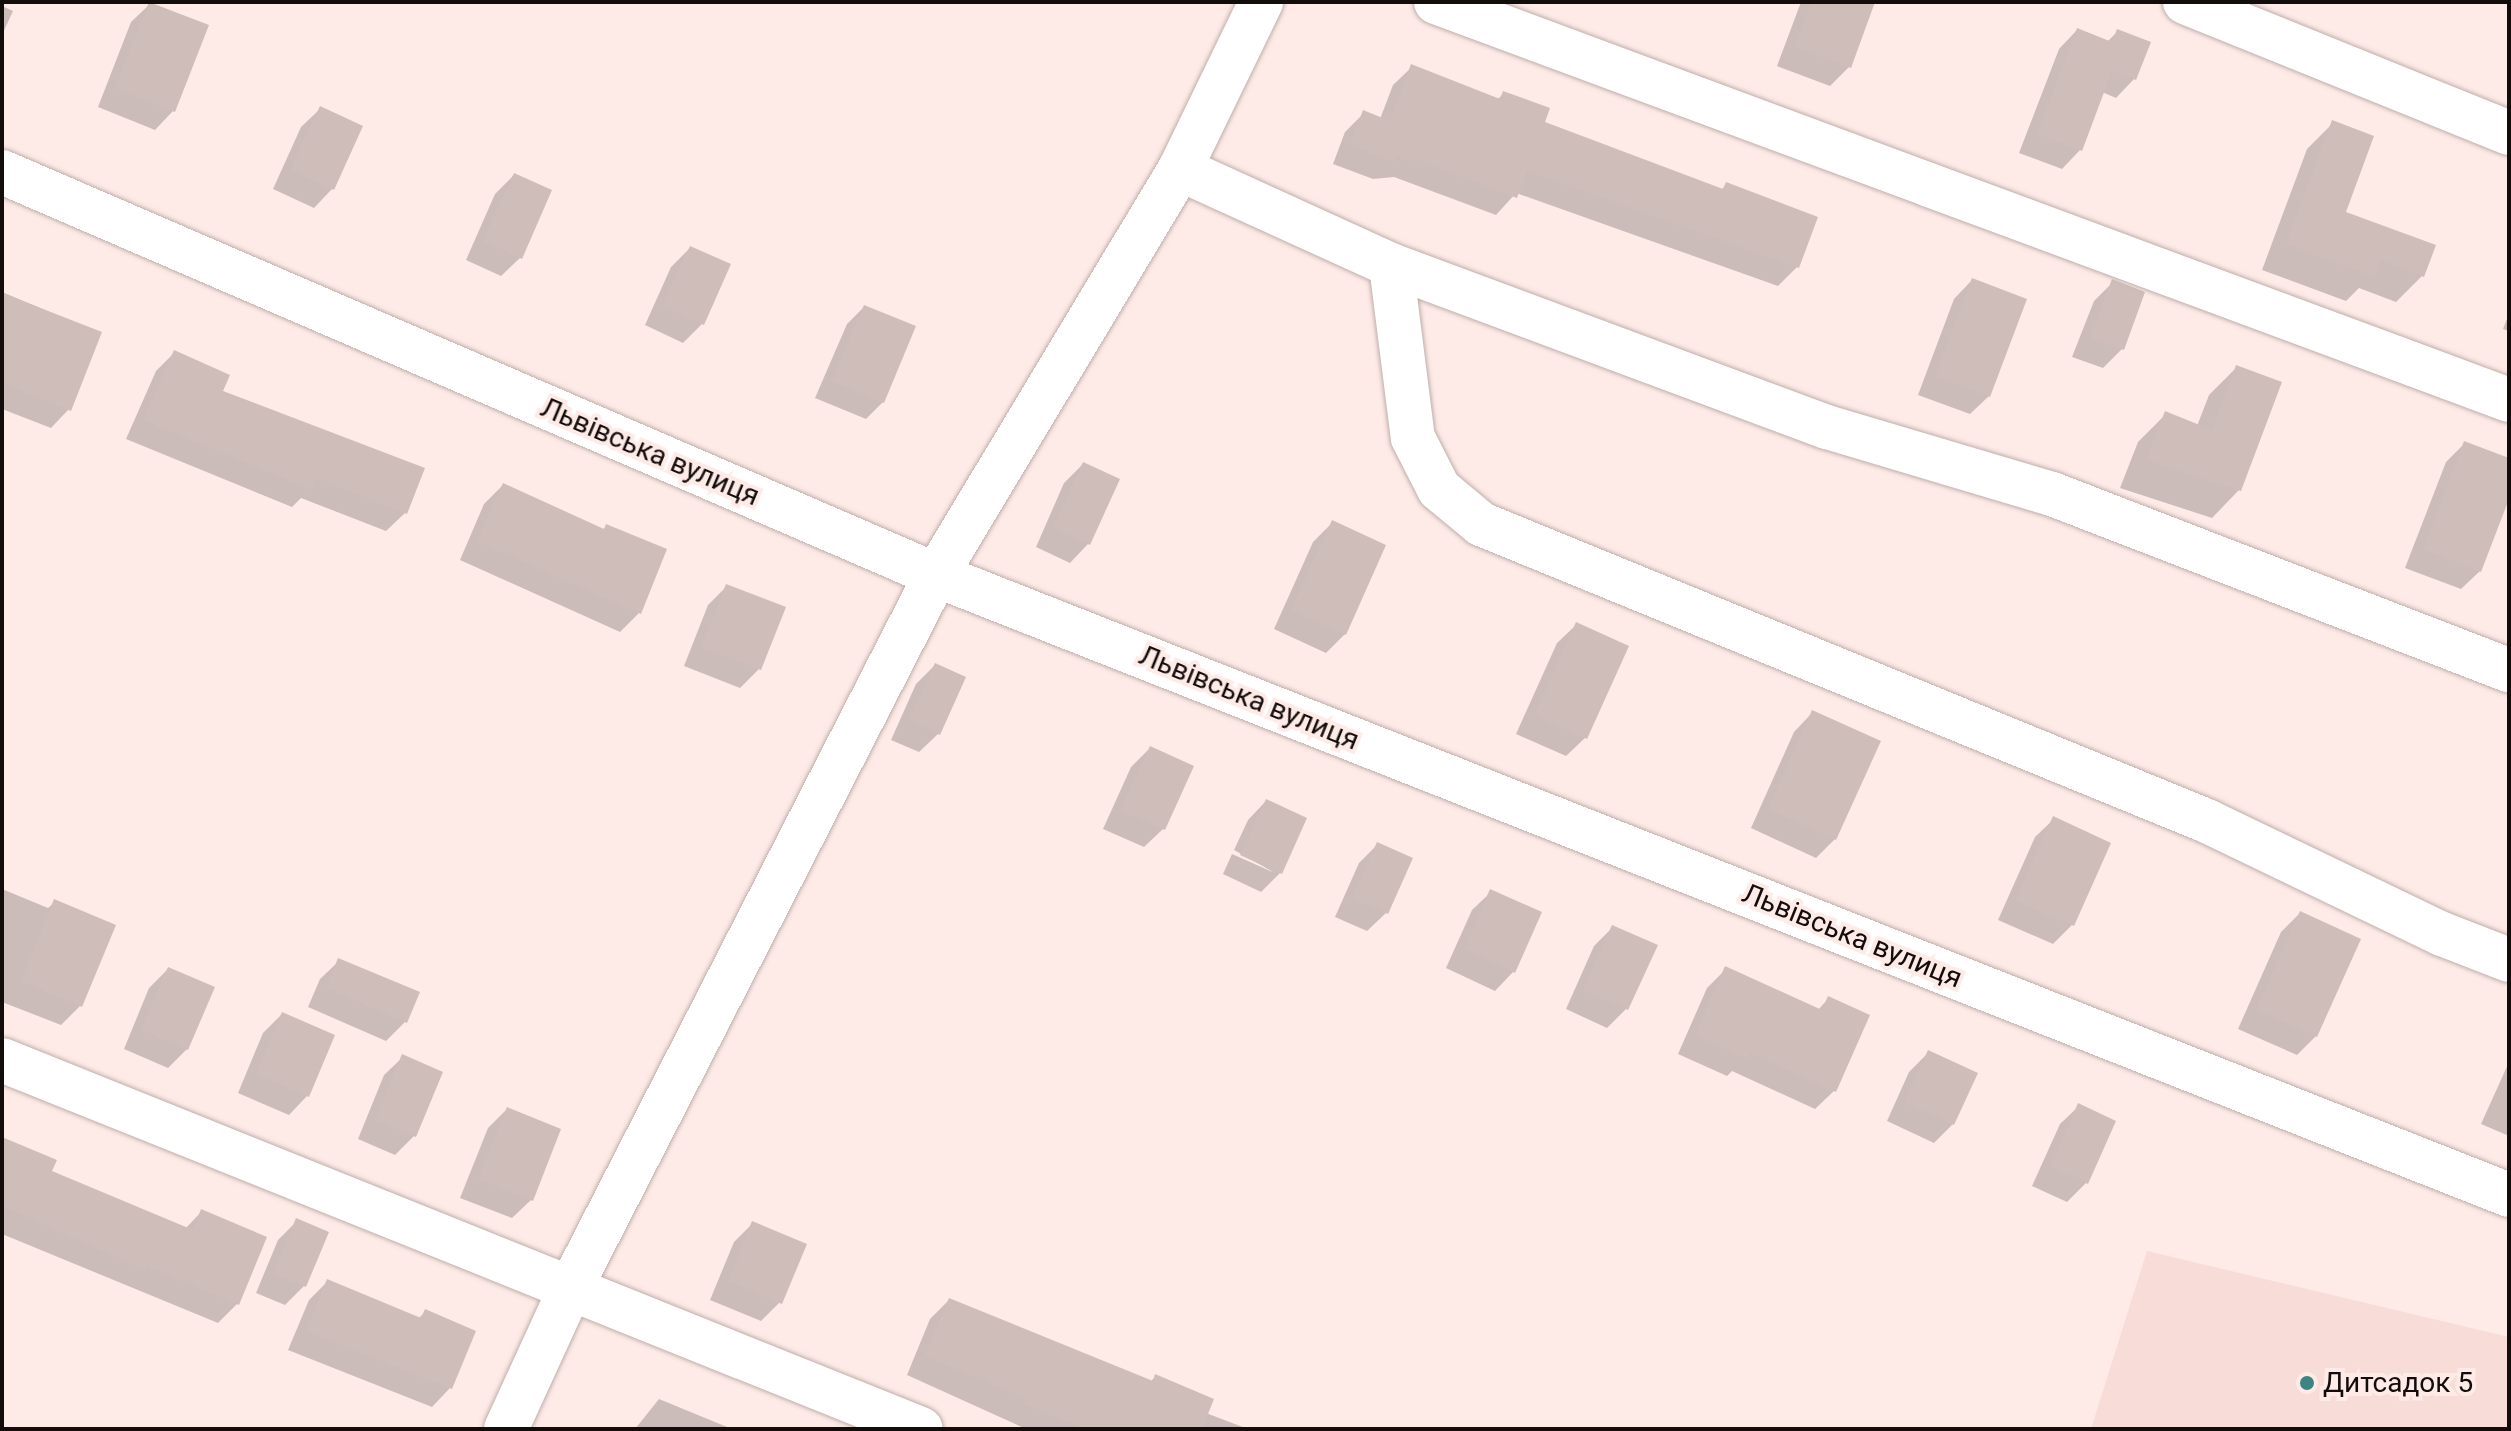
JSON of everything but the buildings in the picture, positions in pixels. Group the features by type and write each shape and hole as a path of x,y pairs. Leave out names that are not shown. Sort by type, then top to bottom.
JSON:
{"street":[{"path":"506,1429 571,1287 936,575 1180,169 1261,2"},
{"path":"1436,2 2509,400"},
{"path":"2185,2 2509,133"},
{"path":"1180,169 1391,265 1827,427 2052,494 2509,670"},
{"name":"Львівська вулиця","path":"2,172 936,575 2509,1195"},
{"path":"1391,265 1413,438 1439,489 1481,524 2207,821 2442,934 2509,960"},
{"path":"2,1060 921,1429"}],"shaded area":[{"name":"Дитсадок 5","path":"2147,1251 2509,1337 2509,1429 2091,1429"}],"place":[{"name":"Дитсадок 5","path":"2307,1383"}]}
